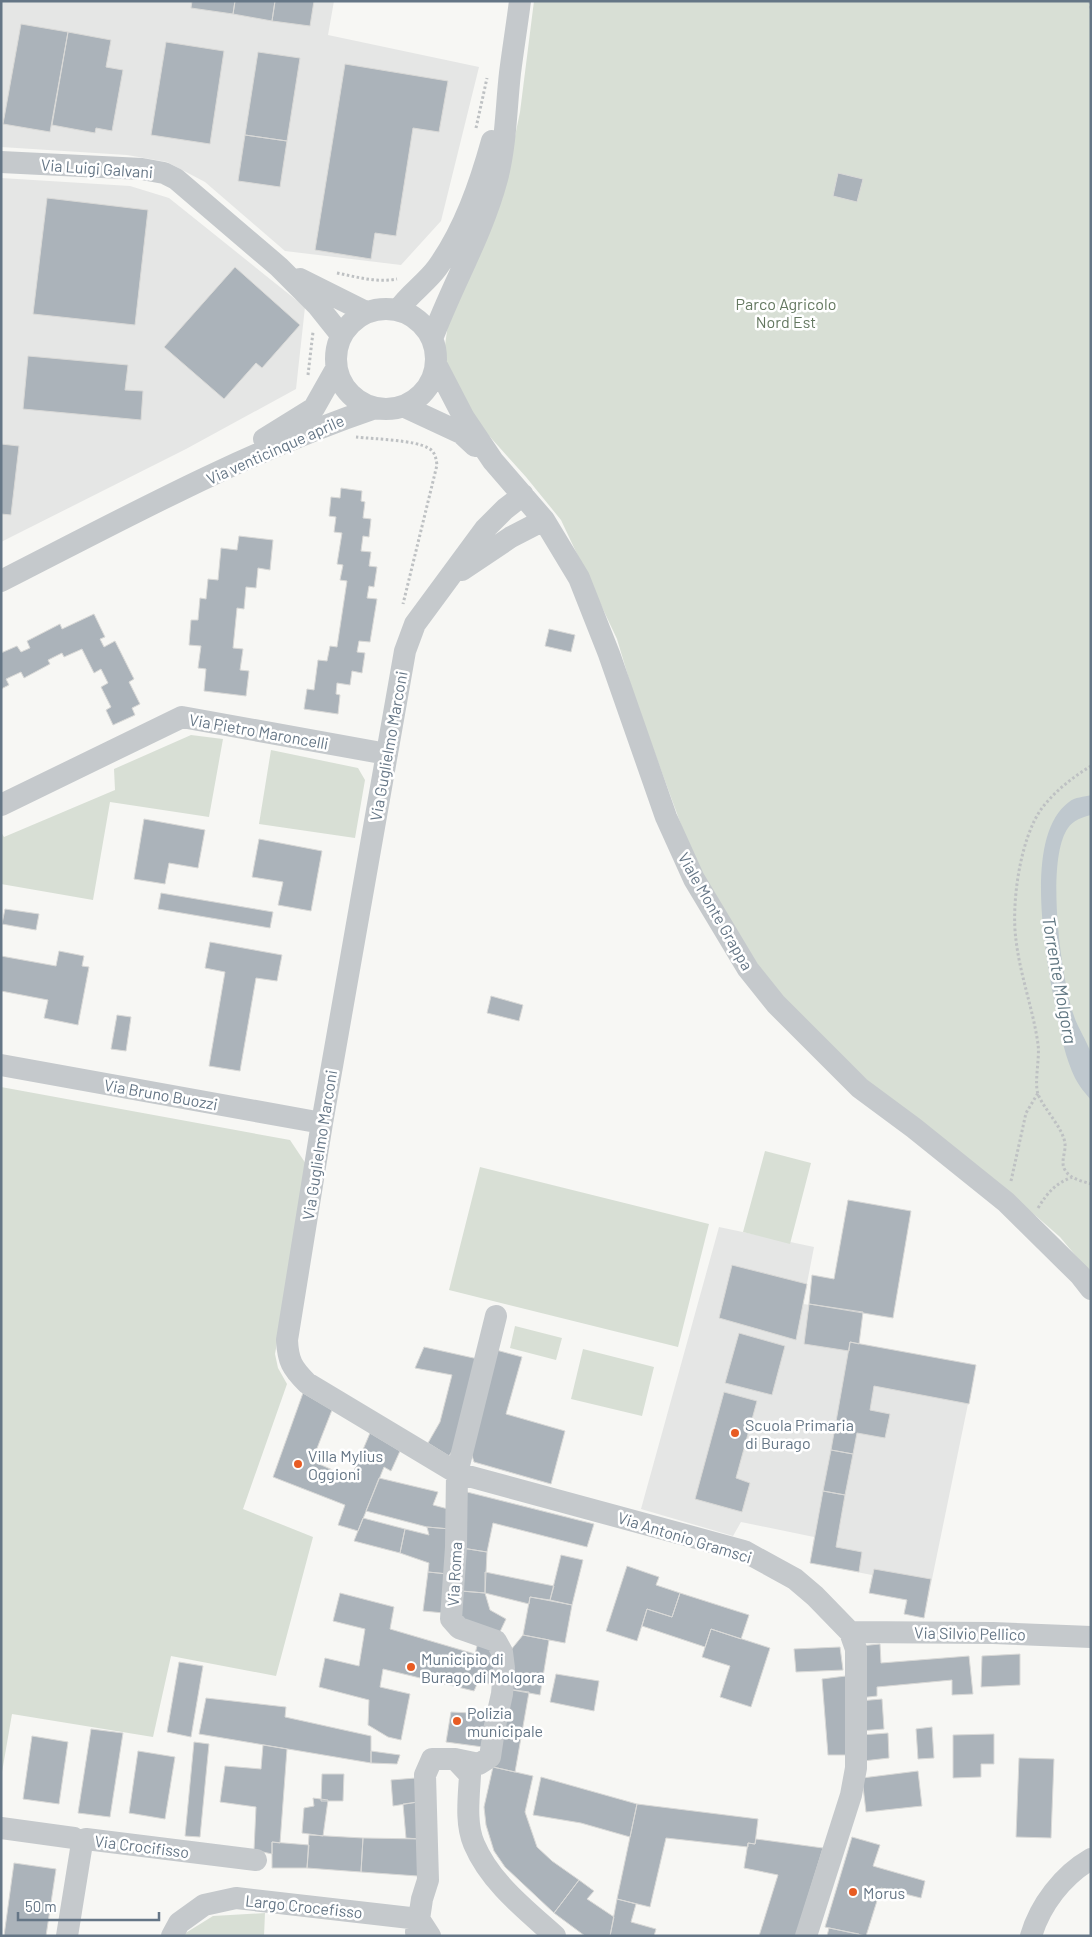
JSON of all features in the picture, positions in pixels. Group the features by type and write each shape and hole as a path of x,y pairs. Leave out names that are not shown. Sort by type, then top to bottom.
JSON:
{"street":[{"path":"398,310 406,299 436,270 463,224 491,144 499,74 515,2"},
{"path":"432,339 448,296 476,239 499,171 505,136 499,74"},
{"name":"Via Luigi Galvani","path":"1,162 142,169 164,173 176,179 318,298 341,335"},
{"name":"Via Luigi Galvani","path":"318,298 366,312"},
{"path":"382,308 398,310 418,320 432,339 436,351 434,374 419,397 402,406 389,409 375,408 357,400 344,387 336,370 335,357 337,346 341,335 352,322 366,312 382,308"},
{"name":"Viale Monte Grappa","path":"436,364 464,418 493,461"},
{"name":"Via venticinque aprile","path":"176,493 314,408 336,370"},
{"name":"Viale Monte Grappa","path":"402,406 461,433 493,461 544,520 570,563 585,593 609,654 666,817 694,879 748,969 776,1004 860,1088 914,1128 1006,1202 1036,1230 1091,1288"},
{"name":"Via venticinque aprile","path":"1,581 176,493 322,426 375,408"},
{"name":"Via Guglielmo Marconi","path":"456,1472 307,1384 295,1371 288,1357 287,1340 322,1124 405,651 415,624 485,529 505,509 523,495"},
{"name":"Via Guglielmo Marconi","path":"447,581 511,537 544,520"},
{"name":"Via Pietro Maroncelli","path":"1,806 182,717 387,754"},
{"name":"Via Bruno Buozzi","path":"1,1065 322,1124"},
{"path":"456,1472 496,1316"},
{"name":"Via Antonio Gramsci","path":"456,1472 744,1551 795,1579 815,1596 850,1632"},
{"name":"Via Roma","path":"455,1759 479,1764 490,1757 502,1694 504,1668 502,1652 496,1642 458,1628 451,1619 456,1547 456,1472"},
{"path":"806,1936 851,1795 856,1768 856,1649 850,1632"},
{"name":"Via Silvio Pellico","path":"850,1632 993,1633 1091,1637"},
{"path":"421,1930 422,1899 428,1880 425,1775 432,1759 455,1759 470,1775 469,1819 474,1843 500,1886 549,1933"},
{"name":"Via Crocifisso","path":"1,1828 74,1838 82,1843 86,1839 256,1860"},
{"path":"67,1936 82,1843"},
{"path":"1031,1936 1040,1914 1054,1892 1080,1865 1091,1859"},
{"name":"Largo Crocefisso","path":"172,1936 179,1923 204,1905 236,1898 421,1930"}],"path":[{"path":"1090,1 1091,10"},
{"path":"476,132 499,74"},
{"path":"314,408 306,390 318,298 332,272 387,281 403,278"},
{"path":"355,436 419,444 429,448 436,459 437,465 402,608"},
{"path":"1091,766 1059,790 1041,809 1031,829 1015,890 1014,914 1016,941 1038,1046 1038,1093 1066,1143 1063,1161 1064,1169 1072,1178 1091,1184"},
{"path":"1006,1202 1026,1113 1038,1093"},
{"path":"1036,1230 1037,1209 1048,1192 1058,1184 1072,1178"}],"shaded area":[{"path":"1,1 334,1 328,35 479,67 441,221 401,265 285,251 205,182 167,162 127,155 1,147"},
{"path":"1,178 130,186 169,198 305,307 296,389 186,449 1,542"},
{"path":"719,1227 814,1247 803,1304 863,1312 859,1344 976,1365 924,1618 904,1614 906,1600 869,1593 872,1575 810,1563 814,1537 741,1522 733,1536 641,1509"}],"green space":[{"name":"Parco Agricolo Nord Est","path":"534,1 1091,1 1091,1274 1060,1237 1036,1216 903,1112 820,1038 757,968 694,860 635,699 617,639 561,520 526,477 466,410 447,376 444,353 449,316 502,199 520,112"},
{"path":"191,735 223,739 209,817 110,802 93,900 1,884 1,832 4,837 115,790 114,769"},
{"path":"271,750 358,768 365,780 355,838 259,824"},
{"path":"1,1087 290,1140 308,1167 275,1354 278,1368 287,1384 243,1509 313,1537 276,1676 171,1656 153,1737 12,1714 1,1778"},
{"path":"765,1151 811,1163 790,1244 743,1232"},
{"path":"480,1167 709,1224 678,1347 449,1290"},
{"path":"515,1326 562,1338 556,1360 510,1348"},
{"path":"583,1349 654,1367 642,1416 571,1399"},
{"path":"265,1913 264,1936 183,1936 213,1916"}],"water":[{"name":"Torrente Molgora","path":"1091,795 1091,815 1078,819 1070,825 1061,844 1057,866 1056,892 1057,920 1064,976 1076,1020 1091,1054 1091,1100 1075,1078 1061,1034 1045,945 1041,891 1042,863 1047,838 1055,817 1071,800"}],"building":[{"path":"192,1 235,1 233,14 191,8"},
{"path":"235,1 275,1 272,21 233,14"},
{"path":"275,1 314,1 310,26 272,21"},
{"path":"21,24 68,32 50,132 3,124"},
{"path":"68,32 111,40 106,67 123,70 112,131 96,128 95,133 52,125"},
{"path":"166,42 224,51 210,144 151,135"},
{"path":"258,52 300,58 287,141 245,135"},
{"path":"345,64 448,81 439,132 413,128 396,236 375,233 371,259 315,250"},
{"path":"245,135 287,141 280,187 238,181"},
{"path":"838,173 863,179 857,202 833,196"},
{"path":"47,198 148,210 135,325 33,314"},
{"path":"235,267 300,325 262,368 256,363 224,399 164,347"},
{"path":"28,356 128,365 125,390 143,391 141,420 23,409"},
{"path":"1,444 19,446 11,515 1,514"},
{"path":"341,488 362,491 361,501 365,502 363,518 371,519 369,537 363,536 361,551 371,552 369,566 377,567 374,587 369,586 367,598 377,599 370,642 359,641 357,652 365,653 362,673 352,671 350,685 337,683 336,694 340,695 338,714 304,709 307,689 314,690 318,660 327,661 330,646 337,647 347,581 340,580 343,565 337,564 342,533 334,532 336,517 329,516 331,497 340,498"},
{"path":"239,536 273,540 270,570 258,568 256,588 246,587 244,609 237,608 233,648 243,649 240,670 249,671 246,696 204,691 206,669 198,668 201,646 189,645 191,620 198,620 200,598 206,599 208,579 218,580 221,548 237,550"},
{"path":"94,614 105,637 100,639 104,647 115,641 134,679 129,682 140,704 132,708 135,715 113,725 106,710 111,707 101,687 108,683 101,669 94,673 82,649 64,657 62,653 48,660 50,664 24,678 21,672 6,679 9,685 1,689 1,653 17,646 21,652 30,648 27,641 60,624 62,629"},
{"path":"549,629 575,635 571,652 545,646"},
{"path":"144,819 205,830 198,868 169,863 165,884 134,879"},
{"path":"259,839 322,851 311,911 278,905 283,882 252,877"},
{"path":"161,893 273,912 270,928 158,909"},
{"path":"5,909 39,914 36,930 2,924"},
{"path":"210,942 282,955 277,981 256,978 240,1071 209,1066 225,972 205,968"},
{"path":"59,951 84,956 82,966 89,967 78,1025 44,1018 48,1000 1,991 1,956 56,966"},
{"path":"491,996 523,1005 519,1021 487,1013"},
{"path":"117,1015 131,1017 126,1051 111,1049"},
{"path":"848,1200 911,1211 893,1318 809,1304 812,1275 834,1279"},
{"path":"732,1265 807,1284 796,1340 719,1318"},
{"path":"809,1304 863,1312 859,1344 850,1342 849,1351 804,1344"},
{"path":"739,1333 785,1346 772,1395 725,1383"},
{"path":"850,1342 976,1365 969,1404 874,1386 870,1410 890,1414 885,1438 857,1433 853,1454 831,1450"},
{"path":"424,1347 478,1359 457,1443 449,1456 428,1443 440,1422 452,1375 415,1368"},
{"path":"496,1350 522,1357 506,1414 565,1431 551,1484 474,1462 469,1446"},
{"path":"724,1392 757,1401 736,1478 750,1483 742,1512 695,1499"},
{"name":"Villa Mylius Oggioni","path":"303,1393 332,1410 312,1461 351,1478 370,1433 400,1451 391,1471 384,1467 358,1531 338,1525 345,1505 273,1477"},
{"path":"831,1450 853,1454 845,1495 823,1491"},
{"path":"379,1478 438,1492 433,1505 448,1509 450,1529 427,1527 366,1511"},
{"path":"463,1491 594,1524 587,1547 493,1523 487,1552 462,1548"},
{"path":"823,1491 845,1495 836,1547 862,1552 859,1572 810,1563"},
{"path":"363,1518 405,1529 400,1553 354,1541"},
{"path":"427,1527 450,1529 448,1574 428,1572 429,1563 400,1553 405,1529 429,1535"},
{"path":"462,1548 487,1552 485,1593 461,1591"},
{"path":"561,1555 583,1560 572,1605 550,1600"},
{"path":"627,1566 659,1577 656,1585 680,1593 672,1617 647,1609 637,1641 606,1631"},
{"path":"874,1569 931,1579 924,1618 904,1614 907,1600 869,1593"},
{"path":"428,1572 448,1574 444,1613 423,1611"},
{"path":"485,1572 554,1586 550,1600 530,1597 529,1604 485,1593"},
{"path":"461,1591 485,1593 490,1610 506,1619 497,1638 460,1620"},
{"name":"Municipio di Burago di Molgora","path":"340,1593 394,1607 390,1629 475,1654 478,1642 496,1653 497,1685 478,1682 474,1691 383,1669 380,1687 410,1694 401,1740 388,1737 368,1725 369,1700 319,1687 325,1658 359,1666 365,1629 333,1621"},
{"path":"680,1593 749,1615 741,1639 711,1629 705,1647 642,1626 647,1609 672,1617"},
{"path":"530,1597 572,1605 565,1643 523,1635"},
{"path":"711,1629 770,1648 751,1707 720,1697 730,1666 702,1657"},
{"path":"523,1635 549,1640 540,1695 507,1689 510,1651"},
{"path":"880,1644 881,1663 969,1656 973,1694 952,1695 952,1680 877,1687 877,1696 859,1698 860,1646"},
{"path":"840,1647 843,1670 796,1672 794,1649"},
{"path":"1020,1654 1020,1685 981,1687 982,1656"},
{"path":"179,1662 203,1666 191,1737 167,1732"},
{"path":"556,1674 599,1681 594,1711 550,1702"},
{"path":"846,1676 854,1755 828,1755 822,1679"},
{"path":"507,1689 529,1692 515,1772 493,1767"},
{"path":"206,1698 286,1707 285,1717 371,1736 371,1763 199,1734"},
{"path":"882,1699 884,1729 860,1731 859,1701"},
{"path":"451,1712 491,1714 483,1747 446,1742"},
{"path":"932,1727 934,1758 918,1759 916,1729"},
{"path":"91,1729 123,1733 110,1817 78,1813"},
{"path":"888,1733 889,1758 863,1761 861,1735"},
{"path":"994,1734 994,1764 981,1764 981,1777 953,1778 953,1735"},
{"path":"32,1736 68,1742 59,1804 23,1799"},
{"path":"194,1742 209,1744 200,1837 185,1836"},
{"path":"263,1745 287,1749 280,1843 272,1842 272,1854 254,1850 256,1807 220,1802 225,1766 261,1769"},
{"path":"138,1751 175,1757 165,1819 129,1813"},
{"path":"371,1751 400,1755 397,1764 371,1763"},
{"path":"1019,1758 1054,1759 1051,1838 1016,1837"},
{"path":"493,1767 533,1776 525,1812 537,1847 552,1861 579,1880 554,1913 505,1867 494,1851 486,1825 484,1807"},
{"path":"918,1771 922,1806 866,1812 862,1778"},
{"path":"322,1774 344,1774 343,1801 321,1801"},
{"path":"541,1777 637,1804 630,1837 581,1823 533,1815"},
{"path":"416,1778 418,1802 393,1806 391,1780"},
{"path":"313,1798 328,1800 323,1836 302,1833 304,1808 314,1806"},
{"path":"418,1802 420,1839 406,1838 403,1804"},
{"path":"637,1804 758,1819 755,1844 748,1843 748,1847 666,1838 650,1907 617,1899"},
{"path":"309,1835 363,1838 361,1872 307,1868"},
{"path":"852,1837 880,1845 873,1866 925,1881 921,1898 881,1888 866,1936 825,1927"},
{"path":"363,1838 420,1839 418,1876 361,1872"},
{"path":"756,1839 823,1848 796,1936 759,1936 778,1875 744,1868 748,1843 755,1844"},
{"path":"272,1842 309,1845 307,1868 272,1868"},
{"path":"14,1863 56,1869 46,1936 4,1936"},
{"path":"579,1880 594,1891 587,1899 614,1917 610,1936 585,1936 554,1913"},
{"path":"617,1899 636,1904 631,1922 656,1929 654,1936 610,1936"},
{"path":"829,1928 859,1934 858,1936 827,1936"}],"place":[{"name":"Scuola Primaria di Burago","path":"735,1433"},
{"name":"Villa Mylius Oggioni","path":"298,1464"},
{"name":"Municipio di Burago di Molgora","path":"411,1667"},
{"name":"Polizia municipale","path":"457,1721"},
{"name":"Morus","path":"853,1892"}]}
